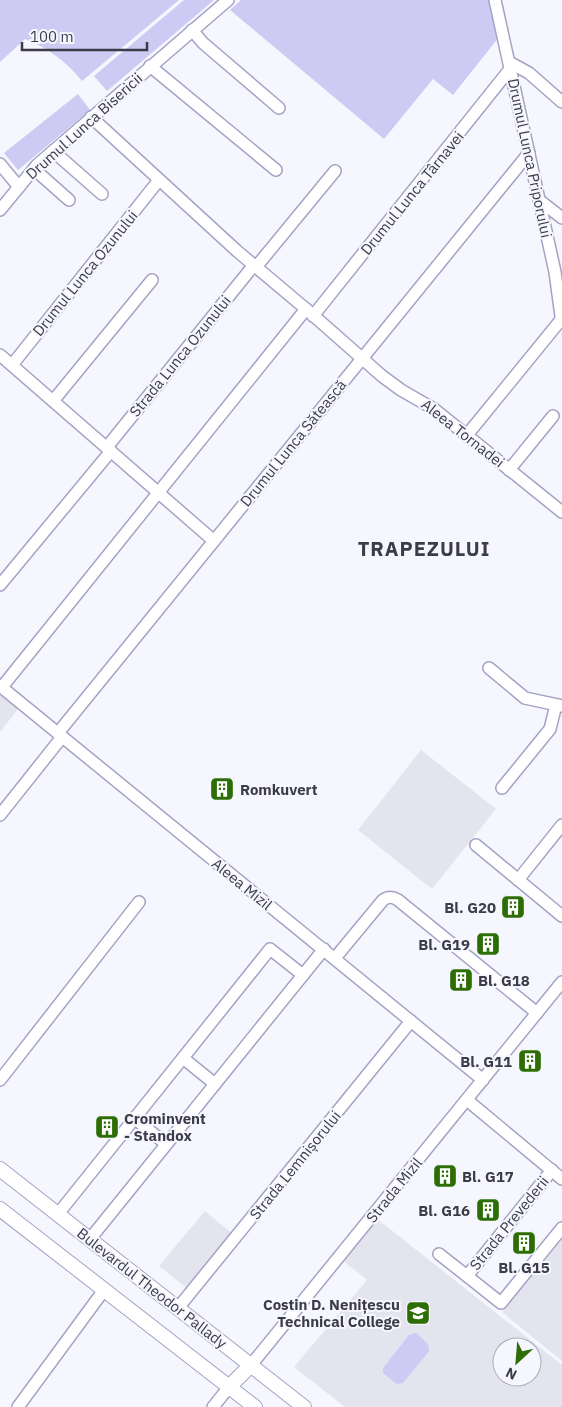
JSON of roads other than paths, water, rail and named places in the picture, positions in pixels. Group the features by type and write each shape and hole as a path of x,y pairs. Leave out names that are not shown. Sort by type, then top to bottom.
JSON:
{"main road":[{"name":"Bulevardul Theodor Pallady","path":"0,1169 304,1407"},
{"name":"Bulevardul Theodor Pallady","path":"0,1209 255,1407"},
{"path":"229,1387 251,1365"}],"street":[{"name":"Drumul Lunca Bisericii","path":"0,210 34,169 53,151 228,0"},
{"name":"Drumul Lunca Priporului","path":"495,0 539,200 558,275 561,319"},
{"path":"192,30 203,44 278,108"},
{"name":"Drumul Lunca Bisericii","path":"150,66 276,170"},
{"path":"510,66 529,73 562,102"},
{"name":"Drumul Lunca Târnavei","path":"310,312 510,66"},
{"path":"91,117 255,266 361,358"},
{"path":"53,151 102,194"},
{"name":"Drumul Lunca Sătească","path":"0,815 60,735 214,540 529,153"},
{"path":"0,164 19,187"},
{"path":"34,169 69,200"},
{"name":"Strada Lunca Ozunului","path":"0,585 255,266 335,171"},
{"name":"Drumul Lunca Ozunului","path":"12,365 159,180"},
{"path":"539,200 562,218"},
{"path":"53,401 152,280"},
{"path":"158,492 310,312"},
{"path":"468,435 561,319"},
{"path":"0,355 214,540"},
{"name":"Aleea Tornadei","path":"361,358 391,384 427,404 468,435 562,512"},
{"path":"509,470 553,416"},
{"name":"Aleea Mizil","path":"158,492 1,686 483,1080"},
{"path":"489,668 526,698 559,706 550,729 502,788"},
{"path":"518,880 562,825"},
{"path":"476,845 562,916"},
{"path":"335,958 383,900 392,898 398,900 537,1013"},
{"path":"0,1080 139,902"},
{"path":"58,1214 270,949 302,975"},
{"path":"90,1239 324,949"},
{"name":"Strada Mizil","path":"251,1365 562,982"},
{"name":"Strada Lemnișorului","path":"178,1308 411,1022"},
{"path":"183,1058 215,1084"},
{"name":"Strada Prevederii","path":"467,1100 562,1179"},
{"path":"134,1118 166,1144"},
{"name":"Strada Prevederii","path":"467,1276 552,1170"},
{"name":"Strada Prevederii","path":"439,1254 501,1302 562,1228"},
{"path":"18,1407 104,1290"},
{"path":"213,1407 229,1387"}],"place":[{"name":"Romkuvert","path":"222,789"},
{"name":"Bl. G20","path":"513,907"},
{"name":"Bl. G19","path":"488,944"},
{"name":"Bl. G18","path":"461,980"},
{"name":"Bl. G11","path":"530,1061"},
{"name":"Crominvent - Standox","path":"107,1127"},
{"name":"Bl. G17","path":"445,1176"},
{"name":"Bl. G16","path":"488,1210"},
{"name":"Bl. G15","path":"524,1243"},
{"name":"Costin D. Nenițescu Technical College","path":"418,1313"}],"district":[{"name":"TRAPEZULUI","path":"424,548"}]}
